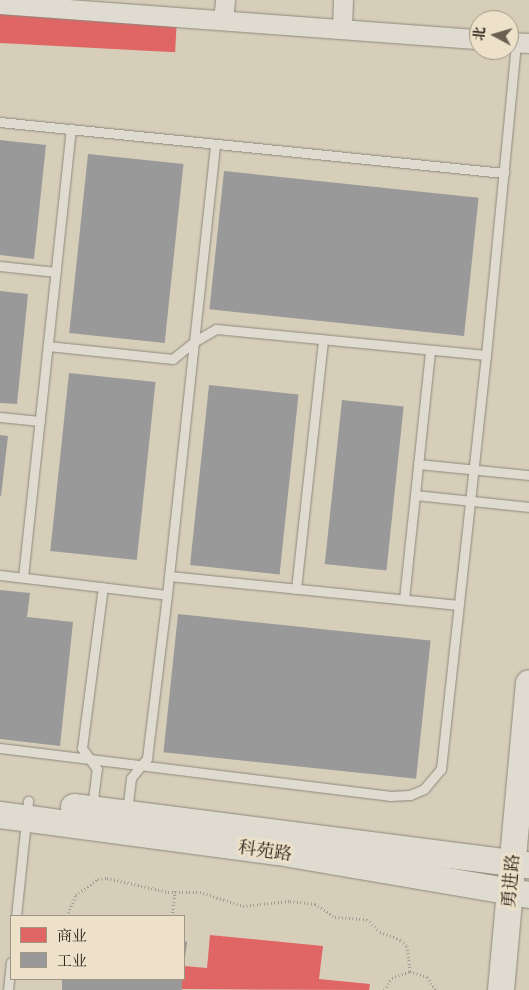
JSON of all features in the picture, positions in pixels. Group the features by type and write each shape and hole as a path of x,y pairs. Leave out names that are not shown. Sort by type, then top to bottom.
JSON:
{"street":[{"path":"224,0 224,20"},
{"path":"342,28 343,0"},
{"path":"0,4 112,6 224,20 469,38"},
{"name":"勇进路","path":"501,990 519,894 529,683"},
{"name":"科苑路","path":"0,797 27,810 519,894"},
{"name":"科苑路","path":"0,815 27,810 91,809 521,864"}],"lane":[{"path":"0,748 365,795 410,795 424,790 441,769 516,60"},
{"path":"0,122 504,173"},
{"path":"22,577 71,130"},
{"path":"126,814 131,778 148,758 215,144"},
{"path":"0,266 56,272"},
{"path":"48,346 173,359 194,340 216,329 486,356"},
{"path":"296,589 323,339"},
{"path":"404,600 430,350"},
{"path":"0,417 40,421"},
{"path":"418,464 529,475"},
{"path":"415,495 529,507"},
{"path":"0,575 167,595"},
{"path":"169,576 459,605"},
{"path":"91,809 97,770 82,748 103,587"},
{"path":"16,915 27,810"},
{"path":"8,990 10,971"}],"path":[{"path":"67,915 76,895 98,880 121,879 168,892 175,890 200,892 243,906 290,901 315,904 335,917 367,919 380,932 401,940 407,946 410,971"},
{"path":"172,915 175,890"},
{"path":"384,990 392,978 410,971 428,978 436,990"}],"building: 商业":[{"path":"0,12 177,21 175,52 0,43"},
{"path":"210,935 323,946 319,979 370,984 369,990 181,989 182,980 185,980 185,966 207,968"}],"building: 工业":[{"path":"0,140 46,145 34,259 0,255"},
{"path":"88,154 183,164 165,343 69,333"},
{"path":"224,171 479,198 464,336 209,309"},
{"path":"0,291 28,294 17,404 0,403"},
{"path":"69,373 156,382 137,560 50,551"},
{"path":"209,385 299,394 280,574 190,565"},
{"path":"342,400 404,406 386,571 325,564"},
{"path":"0,435 8,436 1,496 0,496"},
{"path":"0,590 30,593 27,617 73,622 60,746 0,739"},
{"path":"178,614 431,641 416,779 163,752"},
{"path":"185,941 187,942 185,958"},
{"path":"62,980 182,980 182,990 62,990"}]}
